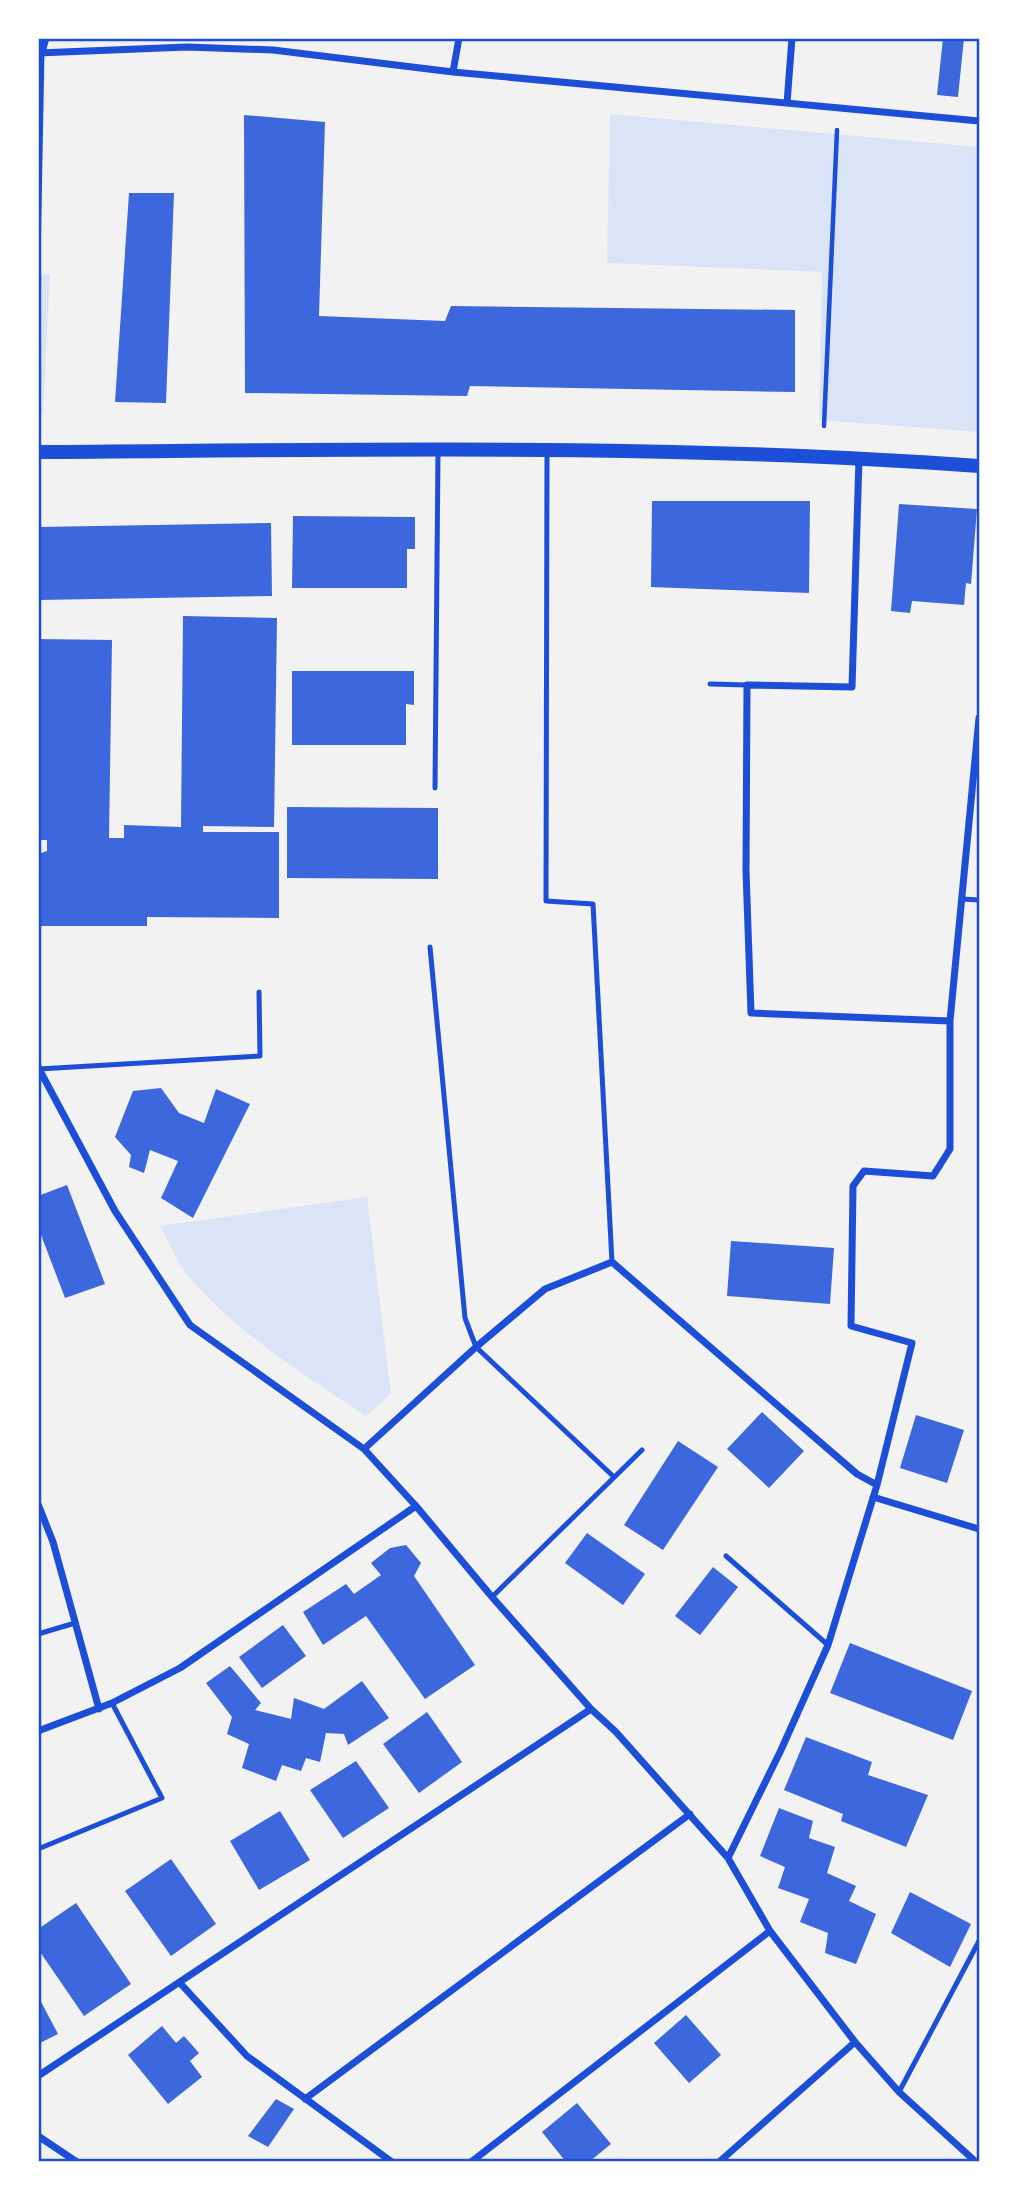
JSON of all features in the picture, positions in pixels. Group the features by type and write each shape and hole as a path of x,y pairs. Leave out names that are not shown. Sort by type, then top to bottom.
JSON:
{"main road":[{"path":"38,452 547,449 859,457 979,466"}],"street":[{"path":"46,38 40,52 187,47 273,50 453,72 979,121"},
{"path":"187,47 189,38"},
{"path":"453,72 459,38"},
{"path":"787,103 792,38"},
{"path":"859,457 852,687 747,685 746,871 751,1013 950,1021"},
{"path":"728,1858 828,1645 877,1485 912,1343 851,1326 853,1186 864,1171 933,1176 950,1149 950,1021 979,718"},
{"path":"39,1068 115,1211 190,1325 364,1449 591,1709 728,1858 771,1931 855,2042 900,2092 976,2161"},
{"path":"364,1449 545,1289 612,1262 857,1474 877,1485"},
{"path":"873,1497 979,1529"},
{"path":"38,1504 52,1542 99,1709"},
{"path":"38,1731 99,1709 180,1668 416,1506"},
{"path":"38,2076 591,1709"},
{"path":"305,2099 690,1814"},
{"path":"471,2161 771,1931"},
{"path":"180,1983 247,2056 392,2161"},
{"path":"719,2161 855,2042"},
{"path":"38,2136 77,2161"}],"lane":[{"path":"38,260 40,52"},
{"path":"547,449 546,901 593,904 612,1262"},
{"path":"435,788 438,450"},
{"path":"710,684 747,685"},
{"path":"962,899 979,900"},
{"path":"430,947 465,1318 477,1347 614,1477"},
{"path":"39,1068 260,1056 259,992"},
{"path":"492,1597 642,1450"},
{"path":"726,1556 828,1645"},
{"path":"38,1634 75,1623"},
{"path":"38,1849 162,1798 112,1703"},
{"path":"900,2092 979,1941"}],"path":[{"path":"824,426 836,130"}],"shaded area":[{"path":"610,114 979,147 979,432 819,420 822,272 607,263"},
{"path":"50,274 43,413 39,414 38,275"},
{"path":"367,1197 391,1394 366,1416 250,1335 208,1298 177,1259 160,1226"}],"building":[{"path":"943,38 964,38 958,97 937,95"},
{"path":"244,115 325,122 319,316 445,321 451,306 795,310 795,392 470,386 467,396 245,393"},
{"path":"129,193 174,193 166,403 115,402"},
{"path":"652,501 810,501 809,593 651,587"},
{"path":"899,504 977,509 971,584 966,583 964,605 912,601 910,613 891,611"},
{"path":"293,516 415,517 415,549 407,549 407,588 292,588"},
{"path":"271,523 272,596 38,600 38,527"},
{"path":"183,616 277,618 274,827 203,826 203,832 279,832 279,918 147,917 147,926 38,926 38,854 47,851 47,840 38,840 38,639 112,640 109,838 124,838 124,825 181,827"},
{"path":"292,671 414,671 414,705 406,704 406,745 292,745"},
{"path":"287,807 438,808 438,879 287,878"},
{"path":"161,1088 179,1113 204,1123 216,1089 250,1104 193,1218 161,1198 178,1161 150,1150 144,1173 129,1167 131,1155 115,1137 133,1091"},
{"path":"67,1185 105,1284 65,1298 38,1227 38,1196"},
{"path":"731,1241 834,1248 830,1304 727,1296"},
{"path":"762,1412 804,1451 769,1488 727,1449"},
{"path":"916,1415 964,1430 947,1483 900,1468"},
{"path":"678,1441 718,1467 663,1550 624,1525"},
{"path":"587,1533 645,1574 623,1605 565,1563"},
{"path":"406,1545 421,1563 414,1576 475,1665 425,1699 366,1616 323,1645 303,1612 346,1584 354,1594 381,1575 371,1563 390,1548"},
{"path":"713,1567 738,1587 700,1635 675,1616"},
{"path":"283,1625 306,1656 262,1688 239,1657"},
{"path":"850,1643 972,1691 953,1740 830,1693"},
{"path":"230,1666 261,1703 255,1710 291,1719 294,1698 324,1709 362,1681 389,1718 348,1745 344,1734 326,1733 320,1762 306,1758 301,1771 282,1765 276,1781 242,1768 249,1744 227,1734 232,1717 206,1683"},
{"path":"427,1712 462,1762 419,1793 383,1744"},
{"path":"806,1737 872,1762 868,1775 928,1795 906,1847 841,1821 843,1814 784,1790"},
{"path":"356,1761 389,1808 343,1838 310,1790"},
{"path":"779,1808 813,1821 809,1838 835,1847 827,1873 856,1886 849,1901 876,1914 856,1964 825,1953 828,1933 800,1922 809,1899 778,1888 785,1867 760,1856"},
{"path":"280,1811 310,1860 259,1890 230,1841"},
{"path":"171,1859 216,1924 171,1956 125,1891"},
{"path":"910,1892 971,1924 950,1967 891,1933"},
{"path":"76,1903 131,1984 84,2016 38,1949 38,1929"},
{"path":"38,1996 58,2034 38,2044"},
{"path":"686,2015 721,2055 689,2083 654,2043"},
{"path":"162,2026 176,2043 184,2036 199,2053 190,2061 202,2077 168,2104 128,2055"},
{"path":"276,2099 294,2109 268,2147 248,2136"},
{"path":"577,2103 611,2144 589,2162 566,2162 542,2132"}]}
